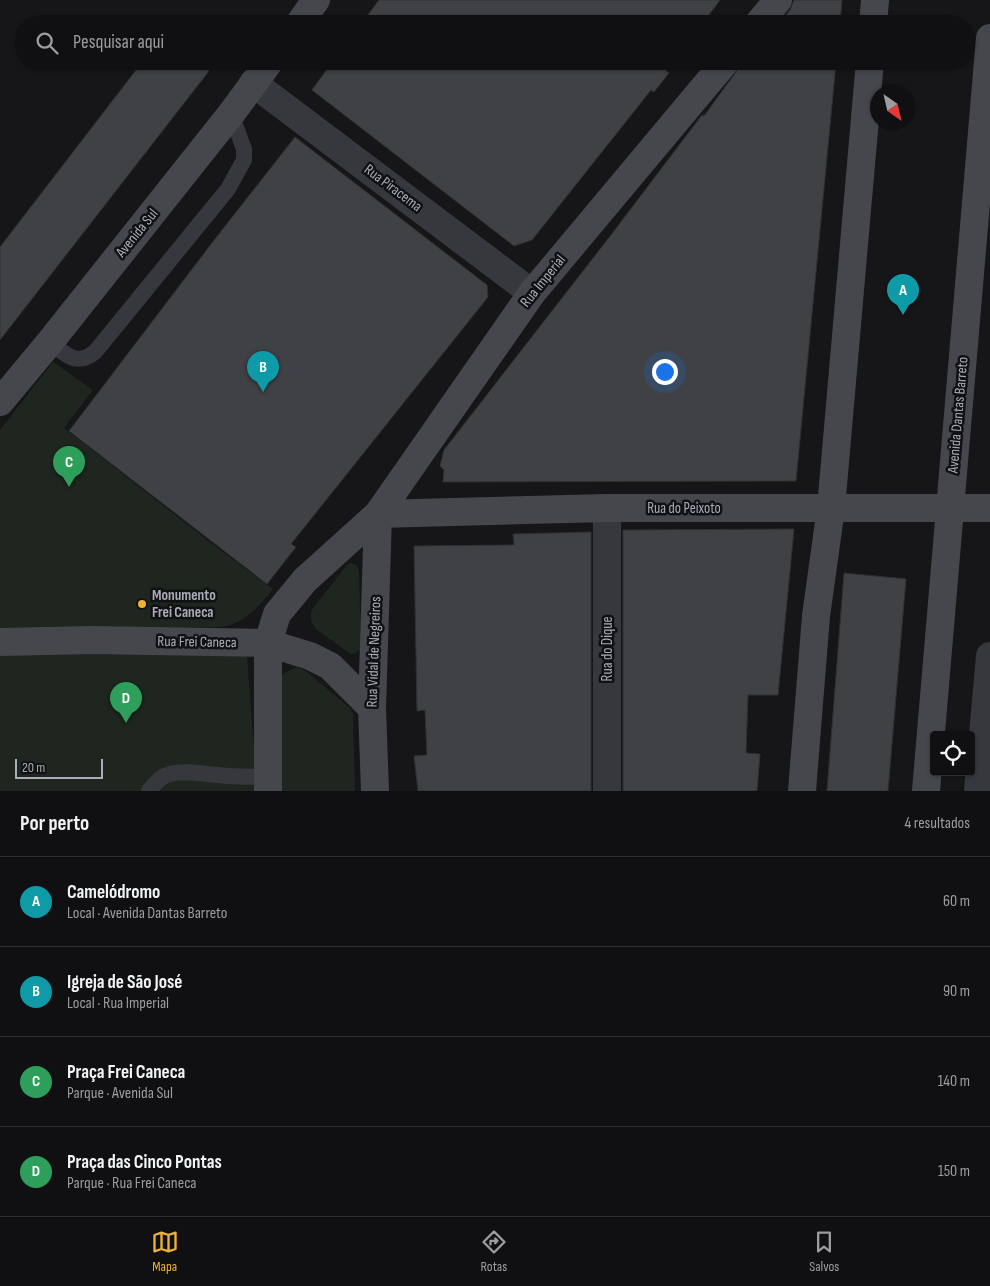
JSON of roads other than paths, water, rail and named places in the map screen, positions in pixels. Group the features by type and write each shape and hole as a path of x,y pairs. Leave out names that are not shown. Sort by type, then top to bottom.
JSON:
{"street":[{"path":"305,15 316,0"},
{"path":"766,15 778,0"},
{"path":"874,15 875,0"},
{"name":"Avenida Dantas Barreto","path":"926,791 990,38"},
{"name":"Avenida Sul","path":"0,402 232,114 263,70"},
{"name":"Rua Imperial","path":"268,784 268,643 277,614 305,580 378,514 532,293 718,70"},
{"path":"802,791 816,616 831,508 869,70"},
{"name":"Rua Piracema","path":"253,83 532,293"},
{"name":"Rua do Peixoto","path":"378,514 607,508 990,508"},
{"name":"Rua do Dique","path":"607,508 607,791"},
{"name":"Rua Vidal de Negreiros","path":"375,791 372,708 378,514"},
{"name":"Rua Frei Caneca","path":"0,642 92,640 268,643 310,656 330,666 372,708"},
{"path":"978,791 990,656"}],"lane":[{"path":"50,342 69,357 79,360 88,358 95,352 228,188 244,160 244,149 232,114"},
{"path":"150,791 153,785 161,778 169,774 180,773 223,776 268,784"}],"place":[{"name":"Camelódromo","path":"903,315"},
{"name":"Igreja de São José","path":"263,392"},
{"name":"Praça Frei Caneca","path":"69,487"},
{"name":"Monumento Frei Caneca","path":"142,604"},
{"name":"Praça das Cinco Pontas","path":"126,723"}]}
